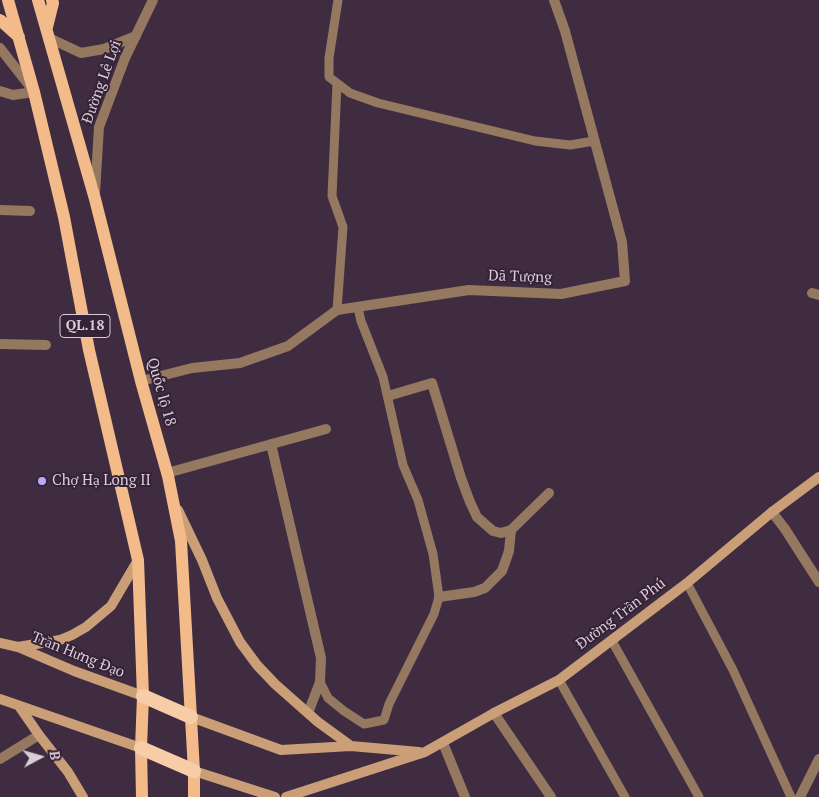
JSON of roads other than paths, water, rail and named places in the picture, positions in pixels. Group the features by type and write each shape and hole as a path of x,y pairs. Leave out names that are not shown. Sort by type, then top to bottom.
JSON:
{"highway":[{"path":"144,696 191,717"},
{"path":"141,748 194,770"}],"main road":[{"name":"QL.18","path":"8,0 34,92 64,217 90,350 138,560 144,696 141,748 142,797"},
{"path":"48,34 53,2"},
{"name":"Quốc lộ 18","path":"39,4 95,199 141,382 174,503 181,541 194,770"},
{"path":"0,20 19,37"},
{"name":"Đường Trần Phú","path":"286,797 426,752 494,713 559,680 686,584 772,512 819,477"},
{"path":"174,503 202,560 216,598 240,642 263,671 318,722 351,746"},
{"path":"18,647 60,640 72,636 86,627 111,606 138,560"},
{"name":"Trần Hưng Đạo","path":"0,644 18,647 74,671 144,696"},
{"path":"0,699 141,748"},
{"path":"19,706 68,772 82,797"},
{"path":"191,717 281,750 351,746 426,752"},
{"name":"QL.18","path":"194,770 194,797"},
{"path":"194,770 275,797"}],"street":[{"name":"Đường Lê Lợi","path":"95,199 99,127 125,58 153,0"},
{"name":"Dã Tượng","path":"337,310 469,290 561,294 625,281 622,242 565,31 554,0"},
{"name":"Đường Lê Lợi","path":"48,34 81,53 104,49 136,36"},
{"path":"0,48 34,92 13,95 0,91"},
{"path":"0,210 30,211"},
{"path":"141,382 192,368 240,363 288,346 337,310"},
{"path":"0,344 46,345"},
{"path":"388,396 432,383 461,478 477,517 493,531 501,533 511,530 549,493"},
{"path":"167,472 326,429"},
{"path":"271,444 321,658 320,682 308,713"},
{"path":"772,512 818,576"},
{"path":"439,597 474,592 484,588 502,571 509,551 511,530"},
{"path":"494,713 551,797"},
{"path":"0,759 39,735"},
{"path":"443,743 465,797"},
{"path":"800,797 819,759"}],"lane":[{"path":"338,0 329,58 329,76 336,84 350,93 378,102 535,141 570,145 594,141"},
{"path":"336,84 332,196 343,227 337,310"},
{"path":"320,682 328,698 364,724 384,720 389,704 434,614 439,597 433,554 418,500 403,465 383,377 361,321 358,308"},
{"path":"686,584 734,670 791,797"},
{"path":"612,641 699,797"},
{"path":"559,680 625,797"}],"place":[{"name":"Chợ Hạ Long II","path":"42,481"}]}
